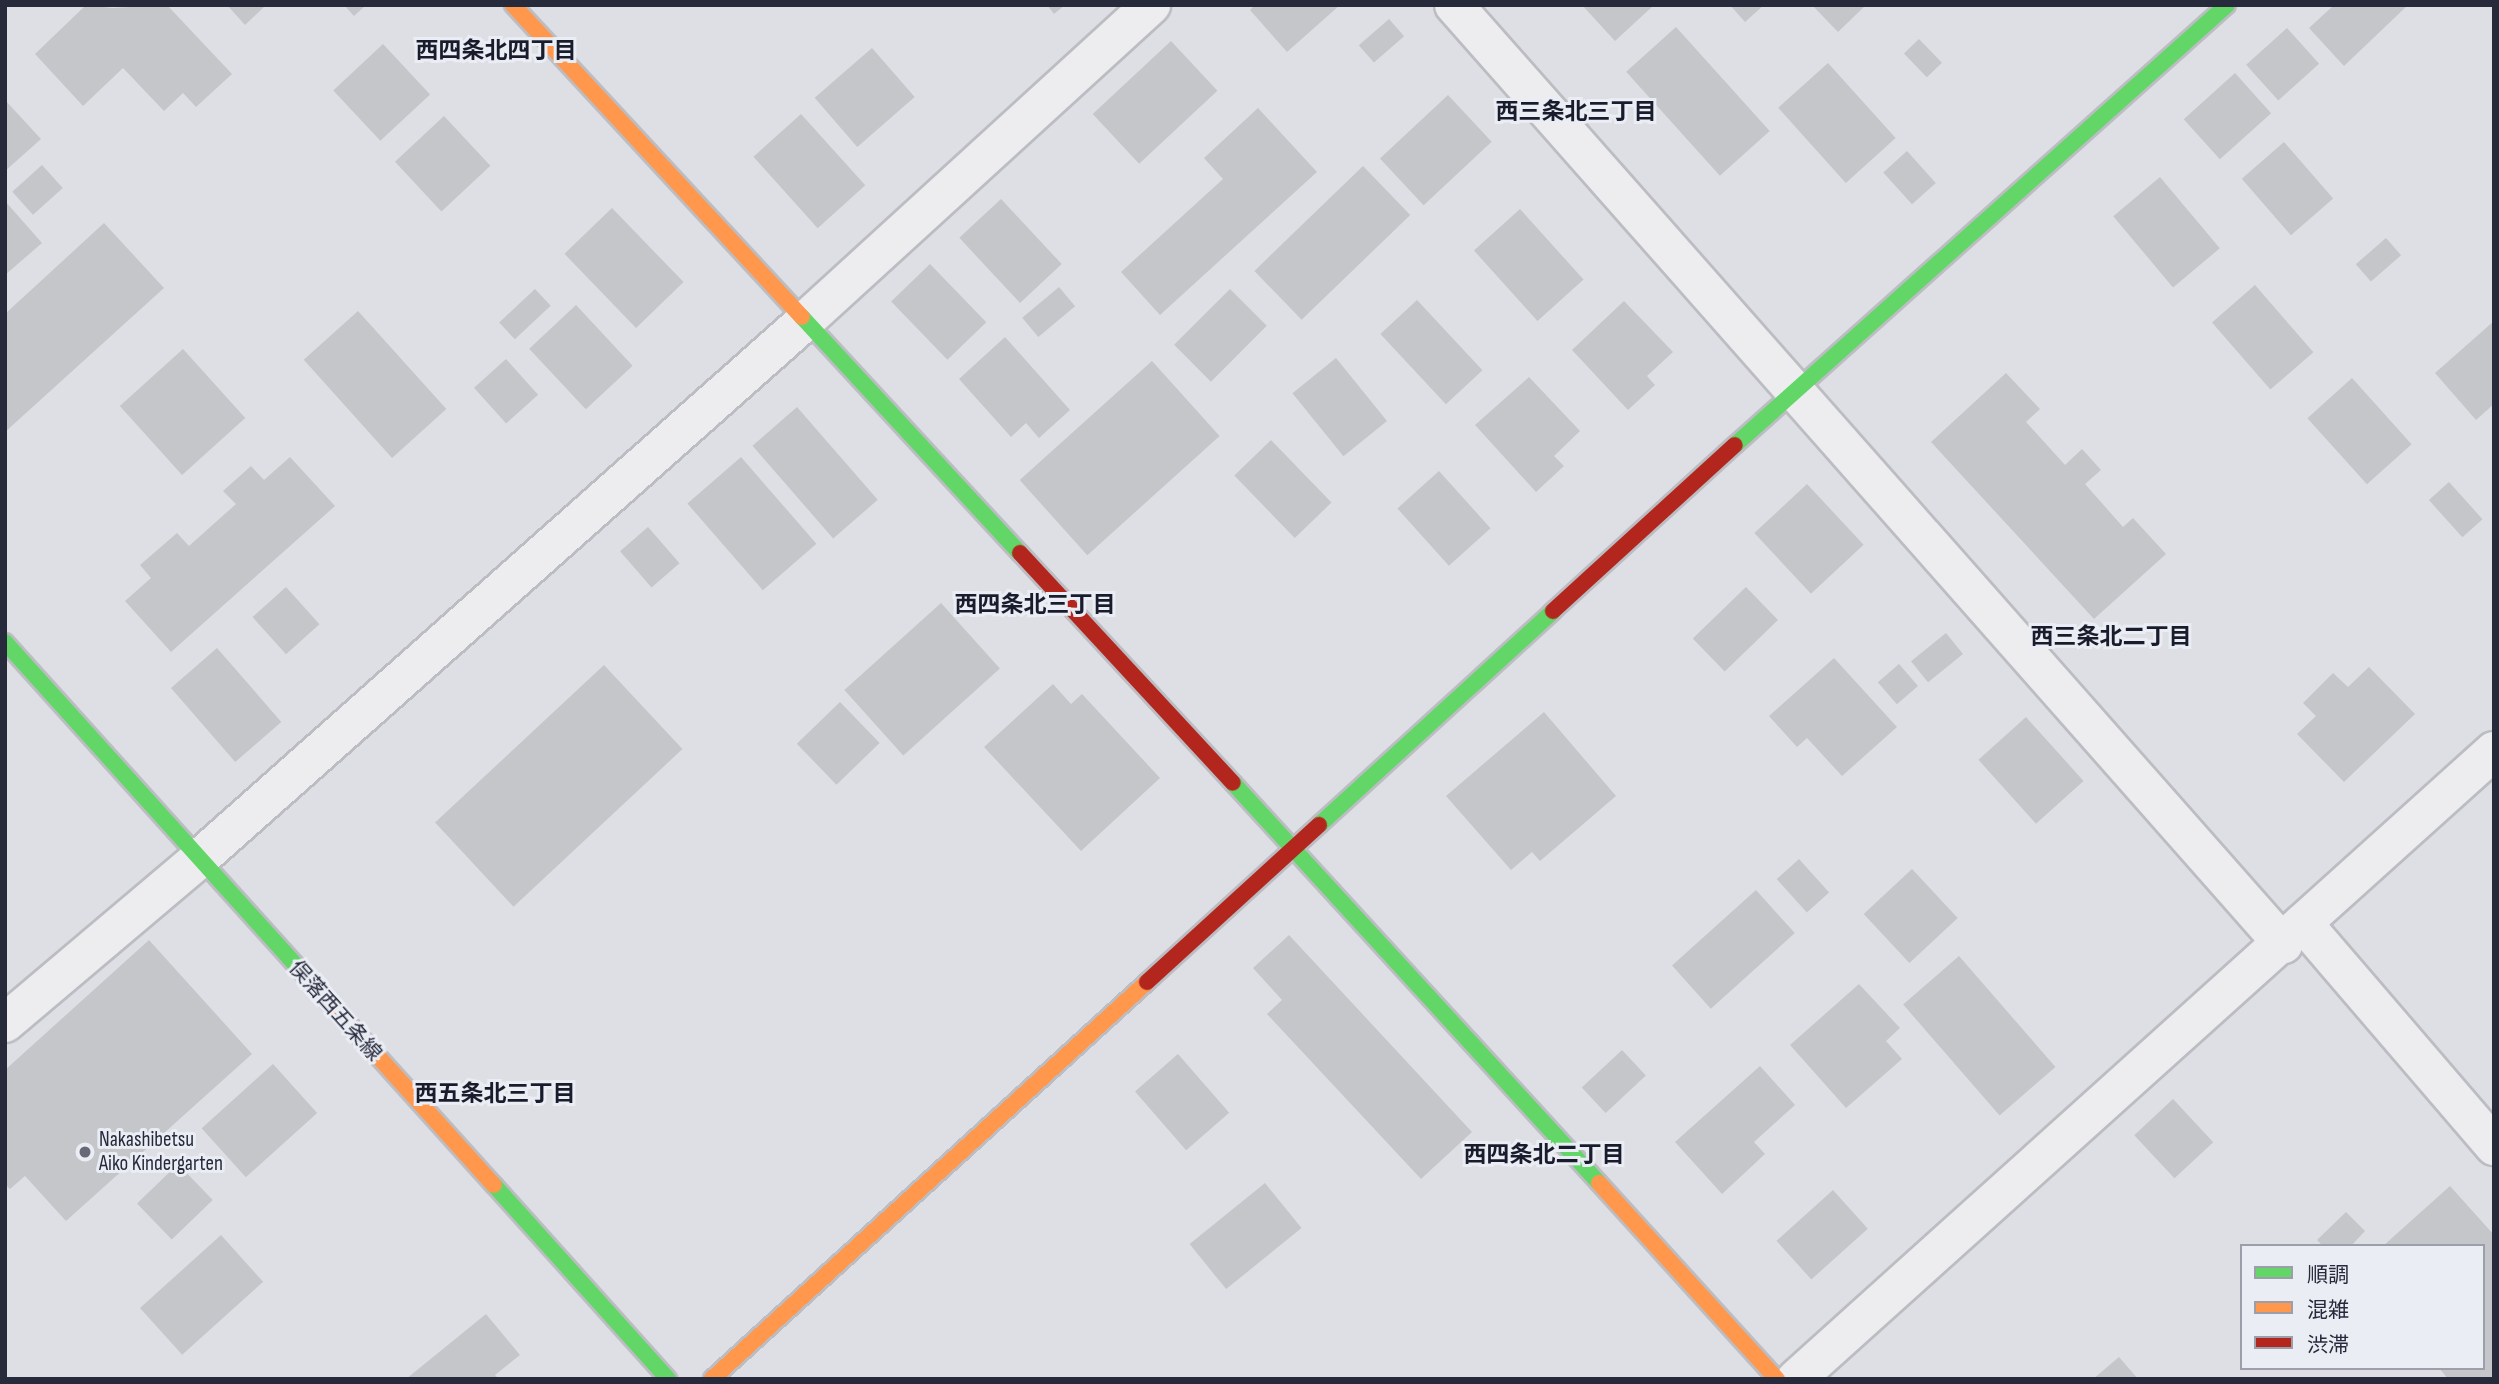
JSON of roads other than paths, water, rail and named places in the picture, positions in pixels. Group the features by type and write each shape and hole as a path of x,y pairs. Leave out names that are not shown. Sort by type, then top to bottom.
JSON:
{"street":[{"path":"513,5 1294,849 1777,1379"},
{"path":"5,1023 199,859 804,322 1151,5"},
{"path":"1454,5 1795,390 2293,934 2494,1146"},
{"path":"712,1379 1795,390 2227,5"},
{"name":"俣落西五条線","path":"5,642 667,1379"},
{"path":"1796,1379 2494,751"}],"place":[{"name":"Nakashibetsu Aiko Kindergarten","path":"85,1152"}],"district":[{"name":"西四条北四丁目","path":"496,51"},
{"name":"西三条北三丁目","path":"1576,112"},
{"name":"西四条北三丁目","path":"1035,605"},
{"name":"西三条北二丁目","path":"2111,637"},
{"name":"西五条北三丁目","path":"495,1094"},
{"name":"西四条北二丁目","path":"1544,1155"}]}
